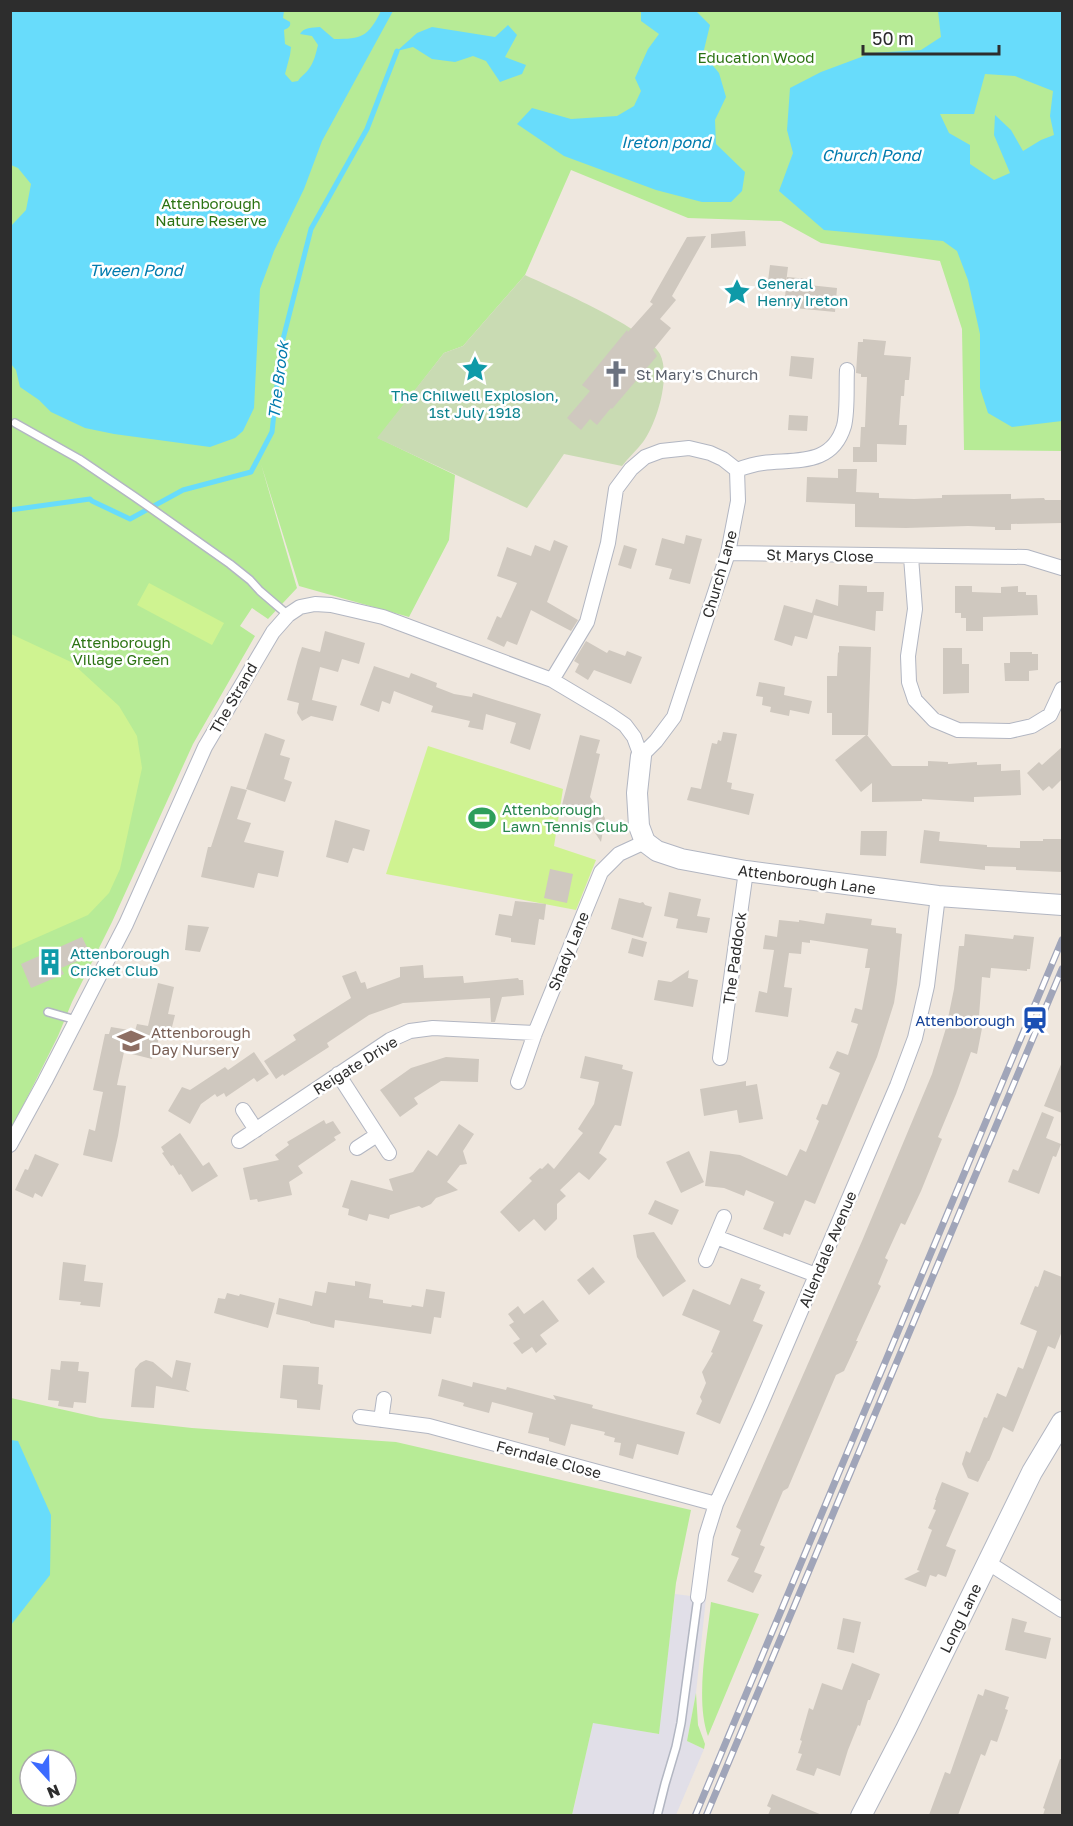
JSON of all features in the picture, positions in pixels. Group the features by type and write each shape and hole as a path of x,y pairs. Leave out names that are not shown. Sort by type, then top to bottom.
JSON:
{"street":[{"path":"552,680 587,622 608,543 616,489 631,469 645,457 661,451 689,448 710,453 723,459 737,470 761,463 818,457 830,450 838,440 844,424 847,370"},
{"name":"Church Lane","path":"641,756 675,717 729,553 738,501 737,470"},
{"name":"St Marys Close","path":"729,553 1026,557 1062,568"},
{"path":"911,556 915,609 908,656 909,682 915,700 934,720 958,730 1010,731 1032,726 1050,715 1062,689"},
{"name":"The Strand","path":"10,1145 126,924 205,747 273,632 288,615 300,607 315,604 331,605 383,617 552,680 625,725 634,737 641,756"},
{"path":"641,756 637,809 639,826 645,842"},
{"name":"Attenborough Lane","path":"645,842 657,851 681,859 746,871 938,896 1062,905"},
{"name":"Shady Lane","path":"518,1082 535,1033 601,872 619,854 645,842"},
{"name":"The Paddock","path":"716,1048 746,871"},
{"name":"Allendale Avenue","path":"698,1597 706,1536 716,1504 897,1086 915,1038 927,986 938,896"},
{"name":"Reigate Drive","path":"239,1141 390,1040 410,1031 433,1028 535,1033"},
{"path":"338,1074 389,1153"},
{"path":"243,1110 256,1130"},
{"path":"357,1149 378,1135"},
{"path":"706,1260 724,1217"},
{"path":"716,1237 816,1275"},
{"path":"381,1419 384,1399"},
{"name":"Ferndale Close","path":"360,1417 429,1426 716,1504"},
{"name":"Long Lane","path":"861,1815 906,1730 1032,1472 1062,1422"},
{"path":"987,1562 1062,1610"}],"lane":[{"path":"15,423 79,459 170,521 243,574 288,615"},
{"path":"48,1012 76,1020"},
{"path":"657,1815 681,1723 698,1597"}],"shaded area":[{"path":"675,1594 706,1598 696,1693 687,1741 704,1749 676,1815 572,1816 593,1722 658,1734"}],"green space":[{"name":"Attenborough Nature Reserve","path":"11,11 1062,11 1062,451 964,450 962,329 940,261 821,243 781,221 688,218 571,170 525,275 463,346 444,353 378,438 455,475 449,540 409,617 299,586 261,464 297,588 268,619 252,608 240,626 255,636 193,744 112,922 11,1130"},
{"path":"525,275 577,299 637,333 660,354 664,374 661,399 648,434 622,466 564,454 527,508 377,438 444,353 463,346"},
{"path":"149,583 224,623 212,645 137,605"},
{"path":"11,634 71,662 119,706 137,736 142,768 120,869 109,893 88,915 11,949"},
{"name":"Attenborough Lawn Tennis Club","path":"428,746 563,789 554,846 596,860 576,910 386,874"},
{"path":"11,1398 100,1418 192,1428 396,1442 691,1510 676,1583 659,1734 593,1723 572,1815 11,1816"},
{"path":"711,1602 759,1614 708,1736 704,1722 702,1688"},
{"path":"696,1693 698,1725 705,1744 704,1749 687,1741"}],"water":[{"name":"Tween Pond","path":"11,10 284,11 283,18 290,22 289,27 284,30 285,44 291,47 285,74 292,82 298,81 310,67 318,45 312,36 300,34 304,30 320,27 334,39 358,37 368,31 381,11 393,11 322,141 304,189 274,251 260,289 254,408 243,431 235,438 210,447 85,428 51,412 39,400 20,387 16,370 11,364 11,226 26,210 31,184 18,168 11,165"},
{"name":"Ireton pond","path":"641,11 696,11 710,25 703,54 719,73 726,97 715,120 716,144 745,172 742,191 731,202 702,202 656,190 564,156 517,124 532,108 571,119 617,116 634,106 641,91 635,78 648,49 659,34 641,21"},
{"name":"Church Pond","path":"938,11 1062,11 1062,421 1012,427 988,413 980,388 980,334 968,280 957,251 943,241 824,230 779,191 793,153 787,130 790,88 821,72 872,53 921,50 941,37","holes":["985,74 1015,76 1053,91 1050,116 1054,135 1023,151 1011,130 995,115 994,135 1010,173 994,180 970,164 970,145 949,133 940,114 974,114"]},
{"path":"508,25 517,35 505,57 526,65 522,74 500,82 486,61 473,56 455,62 432,59 413,47 397,51 417,33 432,27 495,37"},
{"path":"11,1440 18,1441 51,1515 50,1575 11,1625"}],"building":[{"path":"745,231 746,246 711,248 711,234"},
{"name":"St Mary's Church","path":"706,236 672,296 676,300 660,319 671,328 653,350 657,356 597,425 590,419 581,430 567,418 590,391 582,385 627,330 628,332 653,304 650,302 687,237"},
{"path":"770,265 788,267 786,283 768,281"},
{"path":"787,277 809,279 809,285 837,288 835,312 784,307"},
{"path":"863,339 886,341 884,355 911,357 909,380 905,380 904,396 901,396 899,425 907,425 906,445 877,444 877,462 853,462 853,447 860,447 861,427 865,427 867,377 861,377 861,374 856,373 858,342 863,342"},
{"path":"791,356 814,358 812,379 789,376"},
{"path":"789,415 808,416 807,431 788,430"},
{"path":"838,469 857,469 856,492 879,493 879,498 914,499 942,498 942,495 1011,494 1011,499 1062,500 1062,523 1011,524 1011,530 968,526 855,527 855,504 806,502 807,477 838,478"},
{"path":"686,535 702,539 690,584 669,579 672,569 655,565 662,538 684,544"},
{"path":"554,540 568,546 547,602 578,620 571,631 531,610 517,645 507,641 504,647 487,639 497,616 501,618 517,583 497,576 507,547 531,556 535,545 550,551"},
{"path":"624,545 637,549 631,569 618,565"},
{"path":"839,585 867,586 867,592 884,592 883,611 876,611 875,631 814,615 807,639 795,636 792,646 774,640 784,605 812,613 816,599 838,606"},
{"path":"955,586 972,586 972,592 1001,593 1001,587 1018,586 1018,592 1037,595 1038,615 983,617 983,631 966,631 966,618 961,618 961,613 955,613"},
{"path":"325,631 365,643 359,664 342,659 338,672 320,667 312,700 337,706 333,721 311,716 302,721 297,713 299,703 287,700 302,647 320,652"},
{"path":"586,641 607,653 609,650 625,656 627,651 642,657 631,684 594,670 588,680 575,672 579,664 574,661"},
{"path":"839,646 871,647 867,735 892,766 928,766 928,761 948,762 948,764 977,762 977,765 1001,764 1001,771 1020,770 1021,795 974,797 974,802 922,799 922,801 872,802 872,783 861,792 835,760 866,735 832,735 832,713 827,713 827,676 837,676"},
{"path":"943,648 962,648 962,664 969,664 969,693 943,694"},
{"path":"1010,652 1038,654 1038,670 1029,671 1029,681 1005,681 1004,663 1010,663"},
{"path":"374,666 409,678 411,673 437,683 436,687 454,694 472,697 473,693 541,714 530,750 510,743 516,723 486,714 483,730 468,727 470,721 431,712 433,706 394,691 390,704 382,701 379,712 360,705"},
{"path":"759,682 785,687 784,695 812,701 809,714 790,710 789,716 770,712 771,707 762,705 763,697 756,696"},
{"path":"723,732 737,734 727,782 732,783 731,789 754,794 749,815 687,800 691,787 701,789 712,743 717,744 718,740 721,741"},
{"path":"265,733 285,740 280,755 290,758 284,779 292,782 285,802 246,789"},
{"path":"580,735 600,740 596,753 600,754 590,797 605,818 601,842 578,807 562,805"},
{"path":"1062,747 1062,779 1052,789 1049,786 1043,791 1027,773 1039,762 1042,765"},
{"path":"231,786 247,790 237,819 251,823 244,842 284,851 278,877 258,873 254,888 201,877 208,847 211,847"},
{"path":"335,820 370,830 364,851 353,848 348,863 326,857"},
{"path":"924,830 940,832 939,841 987,845 987,847 1020,848 1020,841 1062,839 1062,872 985,866 985,870 920,863"},
{"path":"861,831 887,831 886,856 860,855"},
{"path":"550,869 573,874 567,903 544,898"},
{"path":"669,892 701,899 697,916 710,918 707,933 676,928 678,919 664,916"},
{"path":"619,898 643,902 652,907 643,938 611,929"},
{"path":"515,901 546,904 544,920 539,919 535,945 511,942 511,938 495,935 499,914 512,916"},
{"path":"826,913 872,919 871,925 896,928 896,933 902,934 897,984 894,1003 877,1057 815,1204 805,1200 790,1235 784,1233 783,1237 763,1229 774,1202 746,1190 744,1196 724,1188 705,1186 710,1151 740,1155 787,1176 800,1149 806,1152 819,1121 816,1119 822,1104 827,1105 840,1073 829,1068 837,1051 848,1055 858,1024 851,1022 855,1008 862,1010 870,968 865,968 868,949 810,940 810,943 802,942 801,954 789,953 784,987 792,988 788,1017 755,1012 759,991 767,993 774,950 763,949 765,935 777,937 779,920 824,924"},
{"path":"188,925 209,927 200,952 185,950"},
{"path":"965,934 1013,939 1014,935 1034,937 1030,969 1027,971 991,968 990,978 982,977 979,1016 984,1018 977,1054 971,1052 938,1137 942,1139 921,1191 905,1225 901,1223 885,1258 888,1260 878,1284 881,1286 856,1341 858,1341 844,1371 836,1375 788,1488 783,1491 760,1545 765,1547 754,1572 762,1575 753,1593 727,1581 739,1558 731,1555 741,1530 736,1527 862,1241 932,1074 946,1028 959,946 964,946"},
{"name":"Attenborough Cricket Club","path":"82,937 89,951 78,955 80,960 61,968 64,974 31,988 21,964"},
{"path":"632,938 647,942 643,957 628,953"},
{"path":"423,965 424,978 463,976 464,983 518,978 523,980 524,995 502,997 495,1022 491,1022 490,998 403,1003 369,1015 327,1043 329,1047 276,1079 264,1061 296,1040 293,1035 351,998 342,976 356,971 361,983 365,982 367,989 400,977 400,967"},
{"path":"689,970 688,978 698,980 693,1007 654,1000 658,980 671,982"},
{"path":"158,983 174,987 168,1014 175,1015 169,1039 159,1037 157,1046 154,1046 152,1059 124,1052 117,1085 126,1086 112,1162 83,1155 89,1129 95,1131 103,1092 93,1090 105,1034 109,1034 111,1027 135,1031 137,1024 148,1026"},
{"path":"254,1052 269,1074 257,1082 254,1078 226,1097 224,1093 217,1097 215,1094 201,1104 190,1124 168,1111 182,1087 190,1090 225,1067 228,1070"},
{"path":"585,1056 623,1065 622,1069 633,1072 621,1126 615,1125 599,1153 607,1159 589,1180 579,1172 560,1190 566,1196 557,1204 557,1219 545,1231 534,1219 519,1232 500,1212 532,1181 529,1178 540,1168 542,1169 548,1163 554,1169 583,1133 578,1129 594,1104 599,1082 580,1078"},
{"path":"446,1057 479,1059 478,1082 441,1081 414,1098 418,1104 400,1117 380,1090 411,1068"},
{"path":"1062,1062 1062,1113 1044,1106"},
{"path":"746,1081 746,1086 757,1084 763,1119 739,1123 737,1110 704,1116 700,1089"},
{"path":"1042,1112 1054,1117 1046,1138 1061,1144 1056,1157 1053,1156 1039,1194 1008,1182 1013,1169 1018,1171"},
{"path":"324,1120 326,1124 333,1121 341,1133 334,1137 336,1140 298,1166 303,1173 289,1182 292,1195 258,1202 257,1199 250,1200 243,1168 279,1160 275,1155 289,1145 287,1142"},
{"path":"459,1124 474,1134 463,1151 467,1164 460,1165 447,1182 458,1190 436,1198 431,1204 422,1208 419,1206 390,1215 389,1219 369,1214 367,1221 348,1215 349,1209 342,1207 351,1180 393,1191 389,1179 413,1172 428,1150 437,1156"},
{"path":"180,1133 203,1166 209,1162 218,1176 192,1192 181,1174 179,1175 162,1153 164,1152 161,1147"},
{"path":"689,1151 704,1182 681,1193 666,1162"},
{"path":"35,1154 59,1164 42,1197 35,1193 33,1198 15,1190"},
{"path":"655,1200 679,1210 672,1225 648,1214"},
{"path":"654,1232 686,1281 663,1297 637,1257 633,1235"},
{"path":"63,1262 86,1265 84,1281 103,1283 100,1307 59,1300"},
{"path":"593,1267 605,1282 589,1295 577,1280"},
{"path":"1044,1270 1062,1277 1062,1331 1055,1349 1048,1346 1013,1432 1003,1427 978,1482 968,1478 962,1464 966,1451 970,1453 984,1417 987,1418 997,1393 1006,1397 1018,1367 1023,1369 1037,1331 1020,1324"},
{"path":"741,1278 761,1285 759,1289 765,1292 753,1321 763,1325 720,1424 696,1414 706,1383 702,1372 713,1353 711,1352 720,1331 682,1315 693,1289 730,1305"},
{"path":"355,1281 371,1284 369,1298 383,1300 383,1303 411,1307 412,1305 423,1307 426,1289 445,1292 441,1318 434,1317 431,1334 335,1320 334,1328 276,1314 279,1298 312,1306 315,1291 326,1293 328,1282 355,1286"},
{"path":"227,1293 275,1303 268,1328 214,1313 218,1298 225,1299"},
{"path":"543,1300 559,1321 540,1335 547,1344 536,1353 532,1347 522,1354 513,1343 520,1339 509,1325 514,1322 508,1314 518,1306 524,1314"},
{"path":"146,1360 153,1362 172,1378 176,1360 191,1363 186,1389 190,1392 156,1386 154,1408 131,1407 135,1369"},
{"path":"61,1361 79,1362 78,1371 89,1372 86,1403 74,1402 73,1408 58,1406 59,1401 48,1400 51,1369 60,1370"},
{"path":"283,1365 319,1367 318,1384 323,1385 320,1410 297,1408 297,1400 280,1398"},
{"path":"442,1379 472,1387 473,1382 506,1390 507,1387 556,1400 553,1395 593,1405 592,1408 685,1432 678,1455 637,1444 633,1459 619,1455 621,1443 614,1442 615,1438 604,1435 605,1432 571,1424 565,1446 549,1441 549,1438 528,1433 533,1413 492,1402 489,1413 438,1396"},
{"path":"942,1482 969,1493 946,1546 956,1550 946,1577 938,1574 936,1577 930,1575 926,1587 904,1579 920,1571 917,1570 932,1530 928,1528 936,1510 933,1509"},
{"path":"843,1618 861,1622 854,1653 837,1649"},
{"path":"1012,1618 1027,1622 1024,1632 1051,1638 1046,1659 1005,1650"},
{"path":"852,1663 880,1674 848,1750 840,1776 817,1768 814,1776 796,1770 802,1754 798,1753 809,1708 813,1710 822,1683 842,1690"},
{"path":"985,1689 1009,1697 1005,1709 1008,1710 997,1742 991,1740 985,1756 981,1754 958,1815 929,1815 945,1772 950,1774 978,1694 983,1696"},
{"path":"1060,1759 1062,1759 1062,1815 1043,1815 1045,1809 1043,1808"},
{"path":"772,1794 822,1815 768,1815 771,1808 767,1806"}],"waterway":[{"name":"The Brook","path":"10,510 90,499 130,519 183,490 251,472 272,432 281,347 311,229 367,129 397,51"}],"railway":[{"path":"695,1816 1062,940"},
{"path":"706,1816 1062,969"}],"place":[{"name":"General Henry Ireton","path":"737,292"},
{"name":"The Chilwell Explosion, 1st July 1918","path":"475,369"},
{"name":"St Mary's Church","path":"616,374"},
{"name":"Attenborough Lawn Tennis Club","path":"482,818"},
{"name":"Attenborough Cricket Club","path":"50,962"},
{"name":"Attenborough","path":"1035,1020"},
{"name":"Attenborough Day Nursery","path":"131,1041"}],"park label":[{"name":"Education Wood","path":"756,57"},
{"name":"Attenborough Village Green","path":"121,650"}]}
